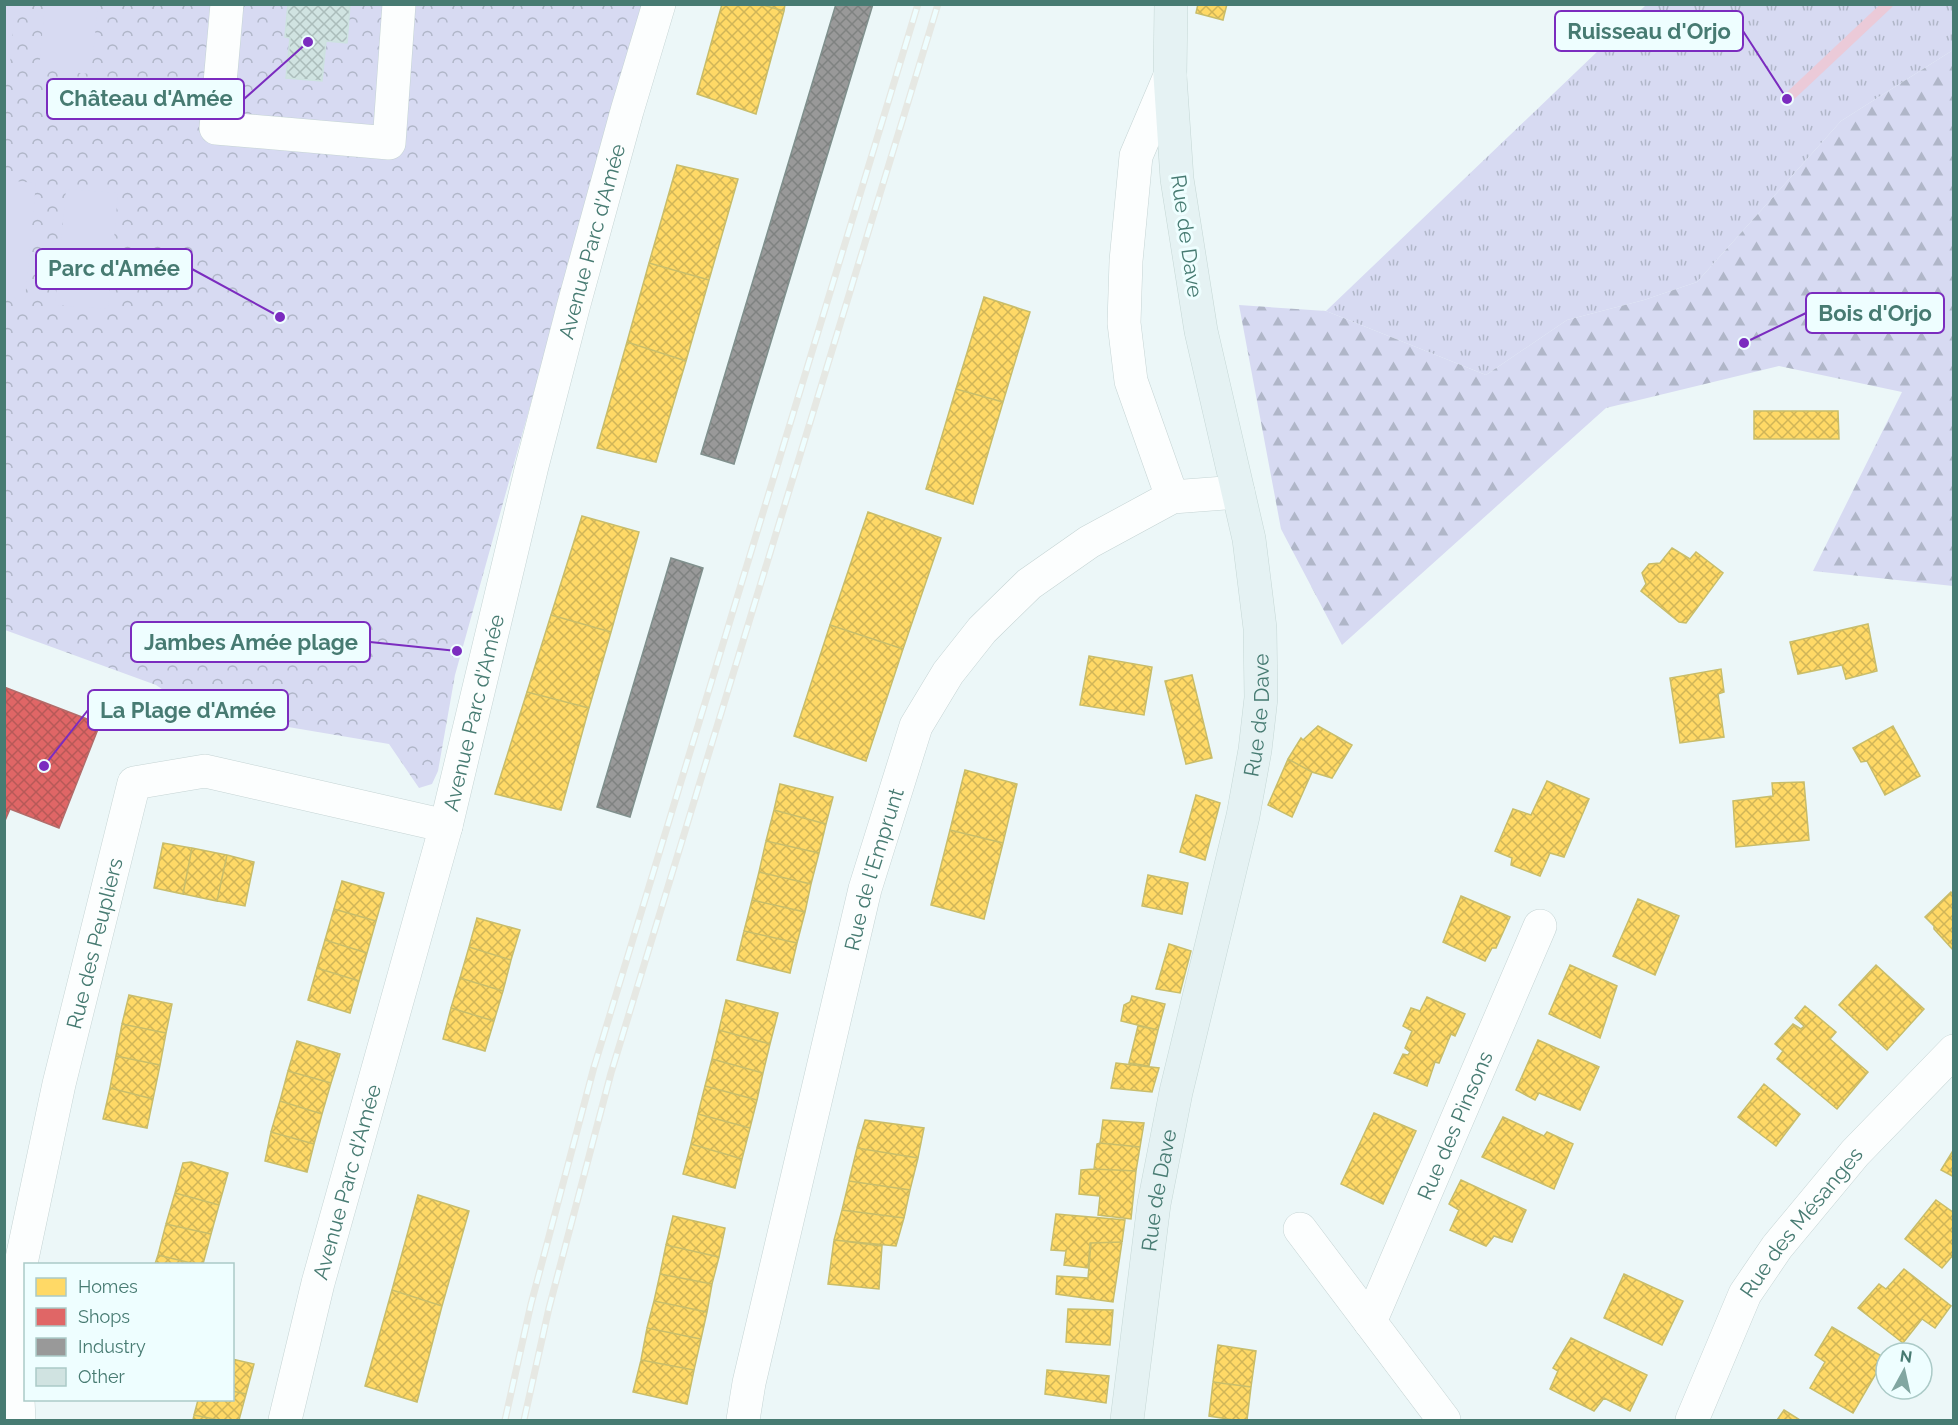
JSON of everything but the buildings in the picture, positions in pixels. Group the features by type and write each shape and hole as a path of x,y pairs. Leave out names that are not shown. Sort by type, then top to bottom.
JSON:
{"main road":[{"name":"Rue de Dave","path":"1127,1420 1156,1192 1178,1081 1242,816 1255,750 1261,698 1260,628 1249,539 1201,331 1177,179 1170,76 1170,4"}],"street":[{"path":"227,4 216,128 389,143 399,4"},
{"name":"Avenue Parc d'Amée","path":"285,1420 318,1283 446,826 532,466 621,133 659,4"},
{"path":"1170,76 1136,156 1126,261 1124,323 1131,381 1172,497"},
{"name":"Rue de l'Emprunt","path":"742,1420 865,889 916,726 948,673 975,639 1029,584 1089,542 1172,497 1238,492"},
{"name":"Rue des Peupliers","path":"19,1420 13,1301 59,1084 134,783 205,771 446,826"},
{"name":"Rue des Pinsons","path":"1370,1322 1540,926"},
{"name":"Rue des Mésanges","path":"1692,1420 1744,1294 1777,1247 1855,1153 1953,1051"},
{"path":"1300,1229 1444,1420"}],"green space":[{"path":"4,5 642,5 455,675 438,771 432,784 419,788 389,744 194,711 156,685 5,630"},
{"path":"4,5 15,5 10,64 5,64"},
{"path":"45,5 98,5 91,74 39,69"},
{"path":"1646,5 1953,5 1953,50 1841,121 1697,282 1644,300 1567,320 1486,375 1326,311"},
{"path":"1953,50 1953,586 1813,571 1902,392 1779,366 1606,408 1342,645 1281,529 1239,305 1326,311 1486,375 1567,320 1644,300 1697,282 1841,121"},
{"path":"4,180 36,183 25,299 5,297"},
{"path":"66,189 118,193 108,309 55,305"}],"waterway":[{"path":"1787,99 1888,4"}],"railway":[{"path":"505,1420 531,1304 594,1067 918,4"},
{"path":"524,1420 549,1308 611,1073 938,4"}],"place":[{"name":"Château d'Amée","path":"308,42"},
{"name":"Ruisseau d'Orjo","path":"1787,99"},
{"name":"Parc d'Amée","path":"280,317"},
{"name":"Bois d'Orjo","path":"1744,343"},
{"name":"Jambes Amée plage","path":"457,651"},
{"name":"La Plage d'Amée","path":"44,766"}]}
